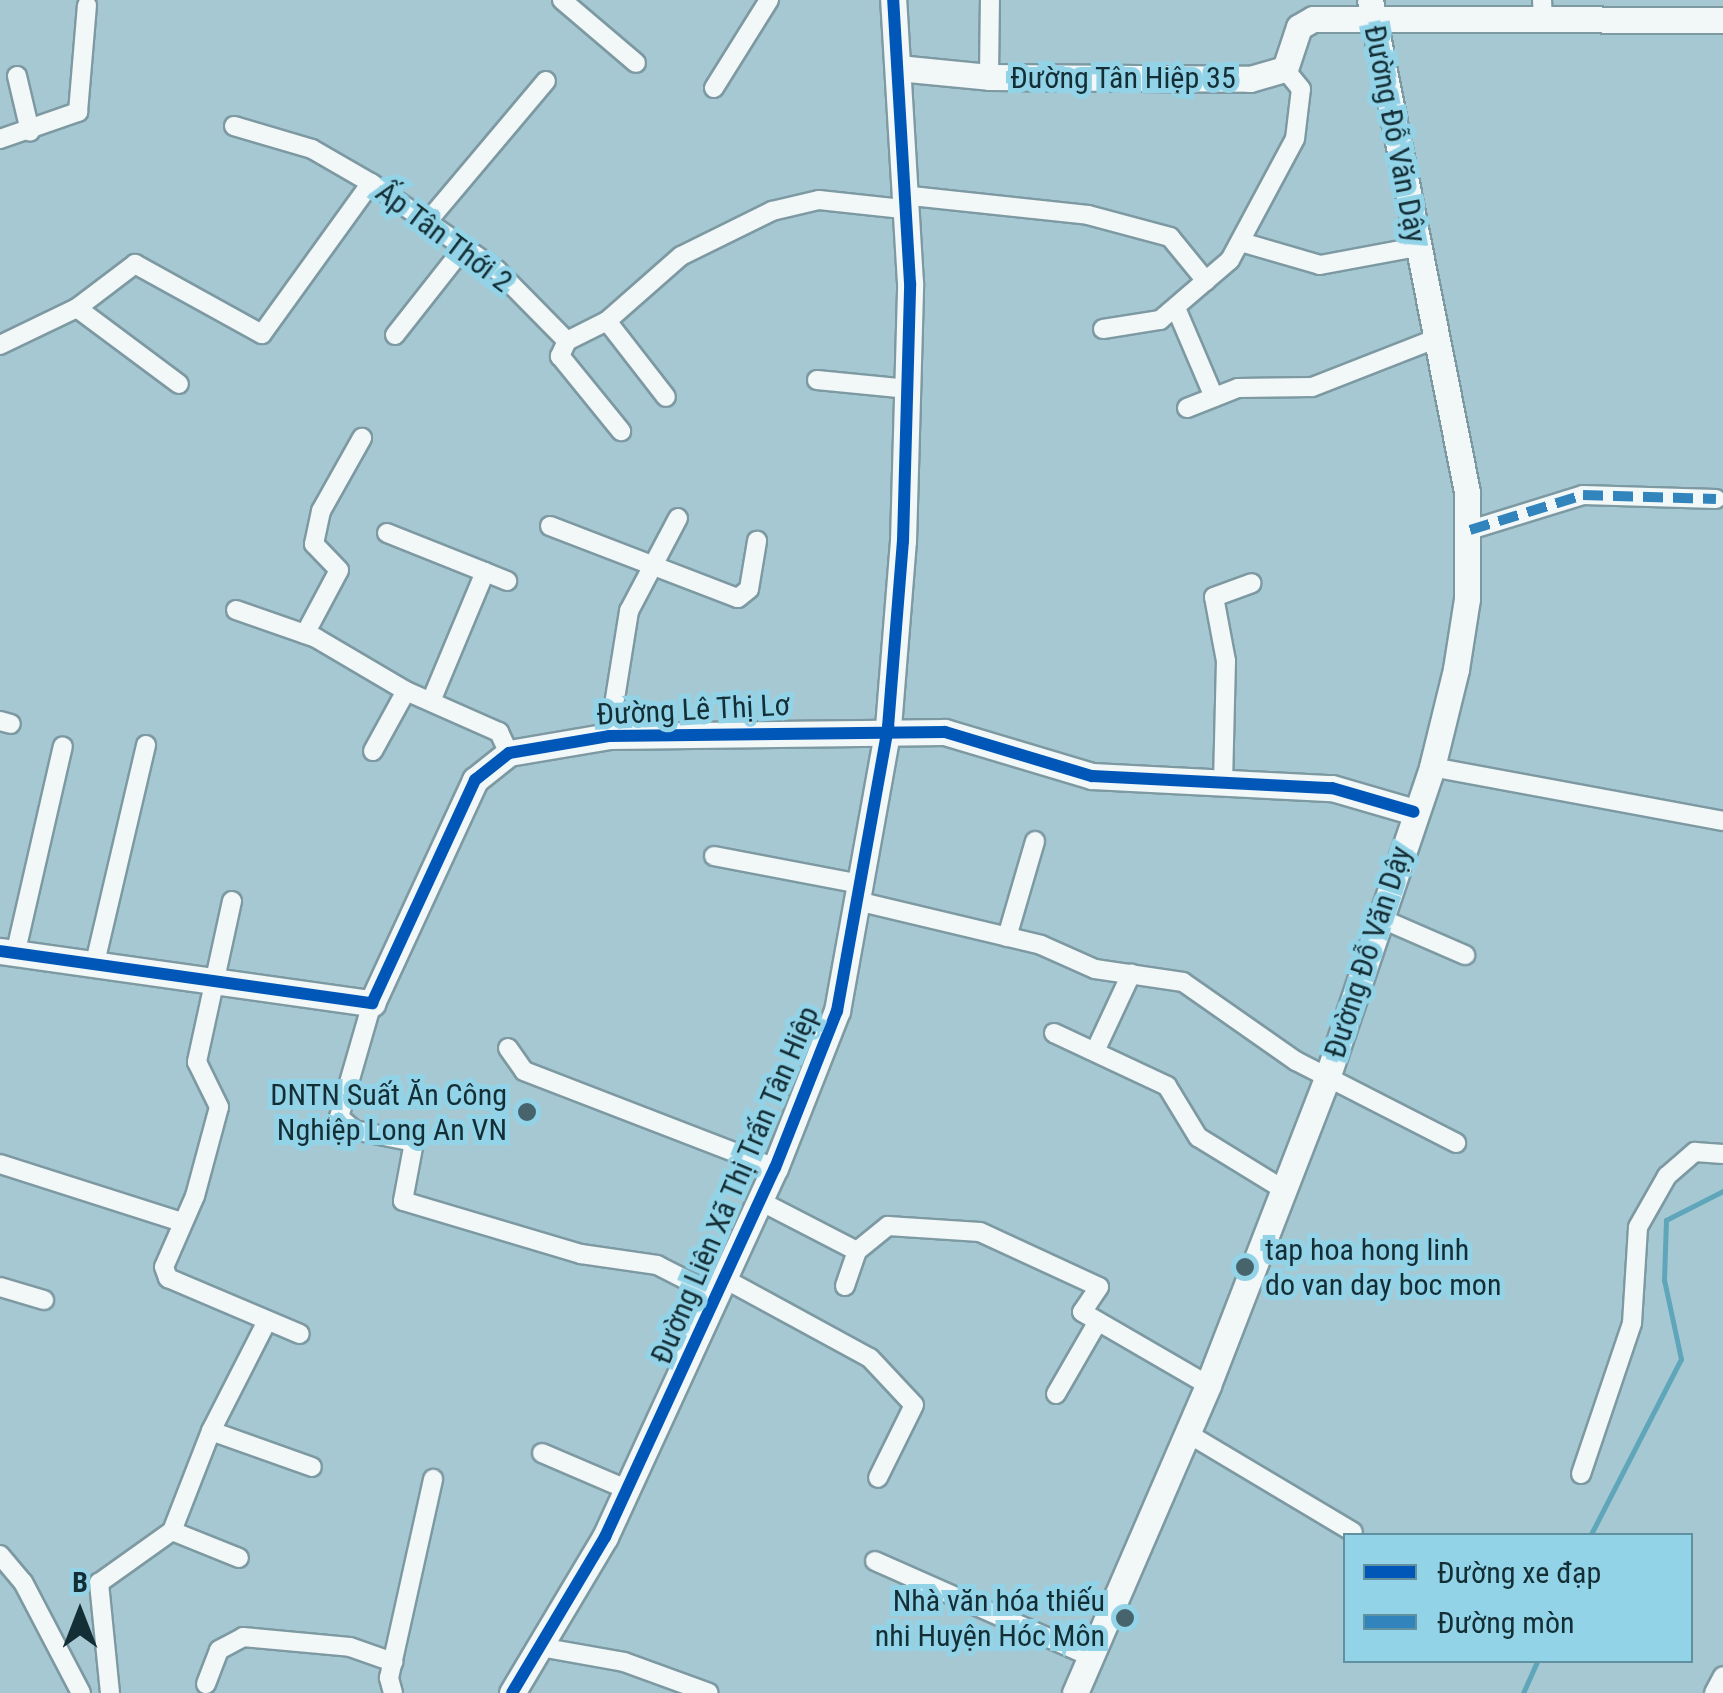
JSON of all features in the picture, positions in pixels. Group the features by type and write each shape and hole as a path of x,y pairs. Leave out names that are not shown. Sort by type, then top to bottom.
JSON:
{"street":[{"path":"562,0 636,63"},
{"path":"714,88 769,0"},
{"name":"Đường Liên Xã Thị Trấn Tân Hiệp","path":"512,1693 626,1489 775,1168 837,1012 888,726 909,389 893,0"},
{"path":"989,78 990,0"},
{"path":"0,138 78,112 87,5"},
{"path":"1103,329 1160,320 1206,281 1241,242 1295,139 1302,89 1285,70 1298,27 1314,18 1371,12 1628,10 1716,20"},
{"name":"Đường Đỗ Văn Dậy","path":"1075,1693 1208,1385 1328,1075 1432,767 1456,670 1470,530 1438,338 1371,12"},
{"name":"Đường Tân Hiệp 35","path":"898,68 989,78 1250,79 1285,70"},
{"path":"17,76 30,131"},
{"path":"428,220 546,81"},
{"name":"Ấp Tân Thới 2","path":"234,126 312,149 371,182 466,246 567,341"},
{"path":"0,345 77,308 136,264 262,334 371,182"},
{"path":"621,431 560,356 567,341 607,321 680,256 772,210 819,200 1088,216 1170,237 1206,281"},
{"path":"1241,242 1320,265 1418,248"},
{"path":"395,335 466,246"},
{"path":"77,308 180,384"},
{"path":"1176,308 1214,396"},
{"path":"607,321 666,397"},
{"path":"1187,408 1214,396 1312,386 1438,338"},
{"path":"817,380 909,389"},
{"path":"304,634 339,570 314,544 321,511 362,438"},
{"path":"1470,530 1583,495 1716,500"},
{"path":"609,736 629,611 678,518"},
{"path":"550,526 653,571 738,598 749,588 757,541"},
{"path":"387,532 507,581"},
{"path":"432,701 480,598 484,572"},
{"path":"1223,783 1226,661 1214,597 1252,584"},
{"path":"236,610 304,634 406,692 499,732 509,754 476,780 372,1002 339,1117 354,1130 414,1142 403,1200 581,1254 657,1265 719,1286 870,1358 914,1406 878,1478"},
{"path":"373,752 406,692"},
{"name":"Đường Lê Thị Lơ","path":"509,754 609,736 888,726 945,732 1092,776 1332,788 1414,812"},
{"path":"63,746 8,953 94,968 372,1002"},
{"path":"94,968 146,746"},
{"path":"1432,767 1723,821"},
{"path":"1007,938 1035,841"},
{"path":"714,856 859,892 1130,974 1183,982 1245,1029 1456,1143"},
{"path":"232,901 218,984 196,1062 219,1107 164,1268 168,1278 300,1334"},
{"path":"1380,918 1466,954"},
{"path":"1097,1047 1130,974"},
{"path":"1054,1033 1097,1047 1167,1086 1198,1137 1284,1190"},
{"path":"508,1048 524,1070 775,1168"},
{"path":"1581,1474 1632,1323 1638,1228 1681,1164 1695,1152 1723,1154"},
{"path":"0,1164 182,1222"},
{"path":"760,1200 857,1251"},
{"path":"845,1286 857,1251 888,1226 980,1232 1100,1286 1082,1312 1208,1385"},
{"path":"0,1287 44,1300"},
{"path":"110,1693 102,1577 172,1531 211,1431 267,1321"},
{"path":"1056,1394 1097,1323"},
{"path":"211,1431 312,1467"},
{"path":"1187,1433 1352,1532"},
{"path":"542,1453 626,1489"},
{"path":"388,1690 433,1479"},
{"path":"172,1531 239,1558"},
{"path":"0,1555 23,1582 81,1693"},
{"path":"875,1560 1089,1656"},
{"path":"206,1684 220,1650 243,1637 350,1646 393,1662"},
{"path":"540,1647 624,1662 709,1693"},
{"path":"1714,1693 1723,1676"}],"waterway":[{"path":"1592,1533 1681,1359 1664,1280 1666,1220 1723,1191"},
{"path":"1523,1693 1537,1663"}],"marked path":[{"path":"1470,530 1583,495 1716,499"}],"cycle path":[{"path":"512,1693 605,1537 775,1168 837,1011 888,727 903,541 910,283 893,0"},
{"path":"0,951 372,1003 475,780 509,753 609,736 945,732 1092,776 1332,788 1414,812"}],"place":[{"name":"DNTN Suất Ăn Công Nghiệp Long An VN","path":"527,1112"},
{"name":"tap hoa hong linh do van day boc mon","path":"1245,1267"},
{"name":"Nhà văn hóa thiếu nhi Huyện Hóc Môn","path":"1125,1618"}]}
